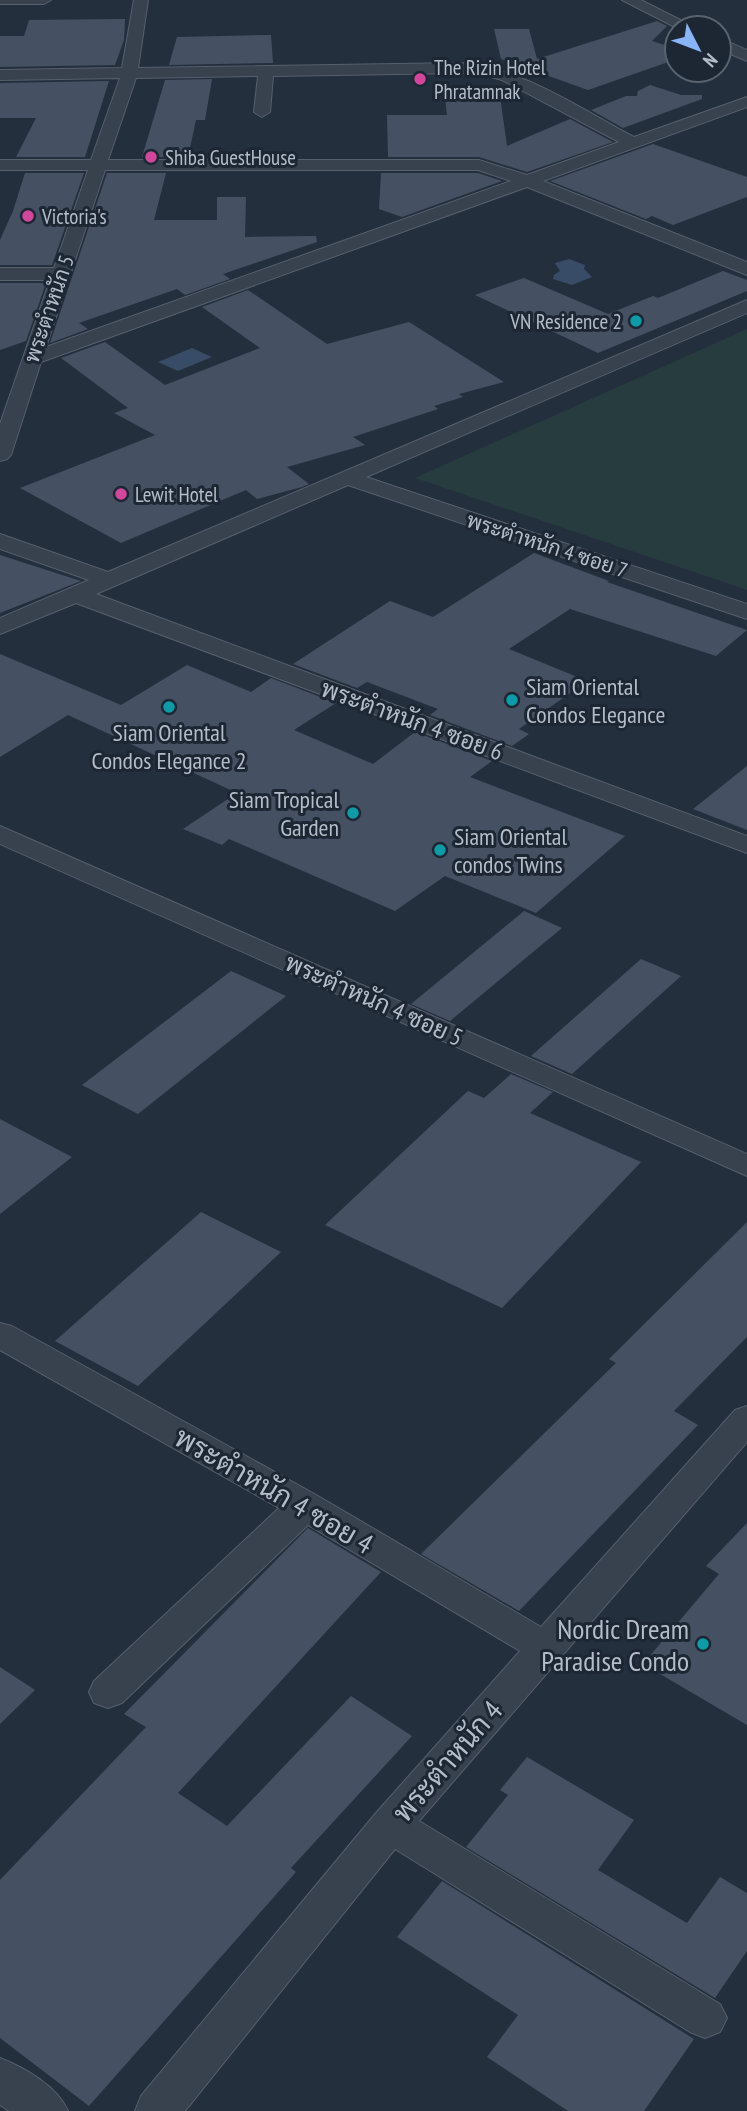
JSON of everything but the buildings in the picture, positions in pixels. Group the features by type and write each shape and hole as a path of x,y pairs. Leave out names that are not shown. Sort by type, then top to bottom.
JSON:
{"street":[{"path":"0,0 44,0"},
{"name":"พระตำหนัก 5","path":"0,455 8,405 33,359 129,74 141,0"},
{"path":"629,0 663,16"},
{"path":"0,75 486,70 508,76 633,142"},
{"path":"262,112 266,71"},
{"path":"33,359 747,102"},
{"path":"0,165 465,163 495,168 528,180 747,269"},
{"path":"0,274 61,274"},
{"path":"0,627 747,306"},
{"name":"พระตำหนัก 4 ซอย 7","path":"347,478 747,612"},
{"path":"0,541 109,580"},
{"name":"พระตำหนัก 4 ซอย 6","path":"77,595 747,845"},
{"name":"พระตำหนัก 4 ซอย 5","path":"0,834 747,1166"},
{"name":"พระตำหนัก 4 ซอย 4","path":"0,1335 305,1506 546,1648"},
{"name":"พระตำหนัก 4","path":"157,2111 390,1825 747,1419"},
{"path":"108,1692 305,1506"},
{"path":"390,1825 705,2018"},
{"path":"0,2079 46,2111"}],"green space":[{"path":"747,329 747,590 415,478"}],"water":[{"path":"569,259 585,265 584,269 592,277 572,285 553,279 560,271 555,263"},
{"path":"192,348 212,357 178,371 158,362"}],"place":[{"name":"The Rizin Hotel Phratamnak","path":"420,79"},
{"name":"Shiba GuestHouse","path":"151,157"},
{"name":"Victoria's","path":"28,216"},
{"name":"VN Residence 2","path":"636,321"},
{"name":"Lewit Hotel","path":"121,494"},
{"name":"Siam Oriental Condos Elegance","path":"512,700"},
{"name":"Siam Oriental Condos Elegance 2","path":"169,707"},
{"name":"Siam Tropical Garden","path":"353,813"},
{"name":"Siam Oriental condos Twins","path":"440,850"},
{"name":"Nordic Dream Paradise Condo","path":"703,1644"}]}
